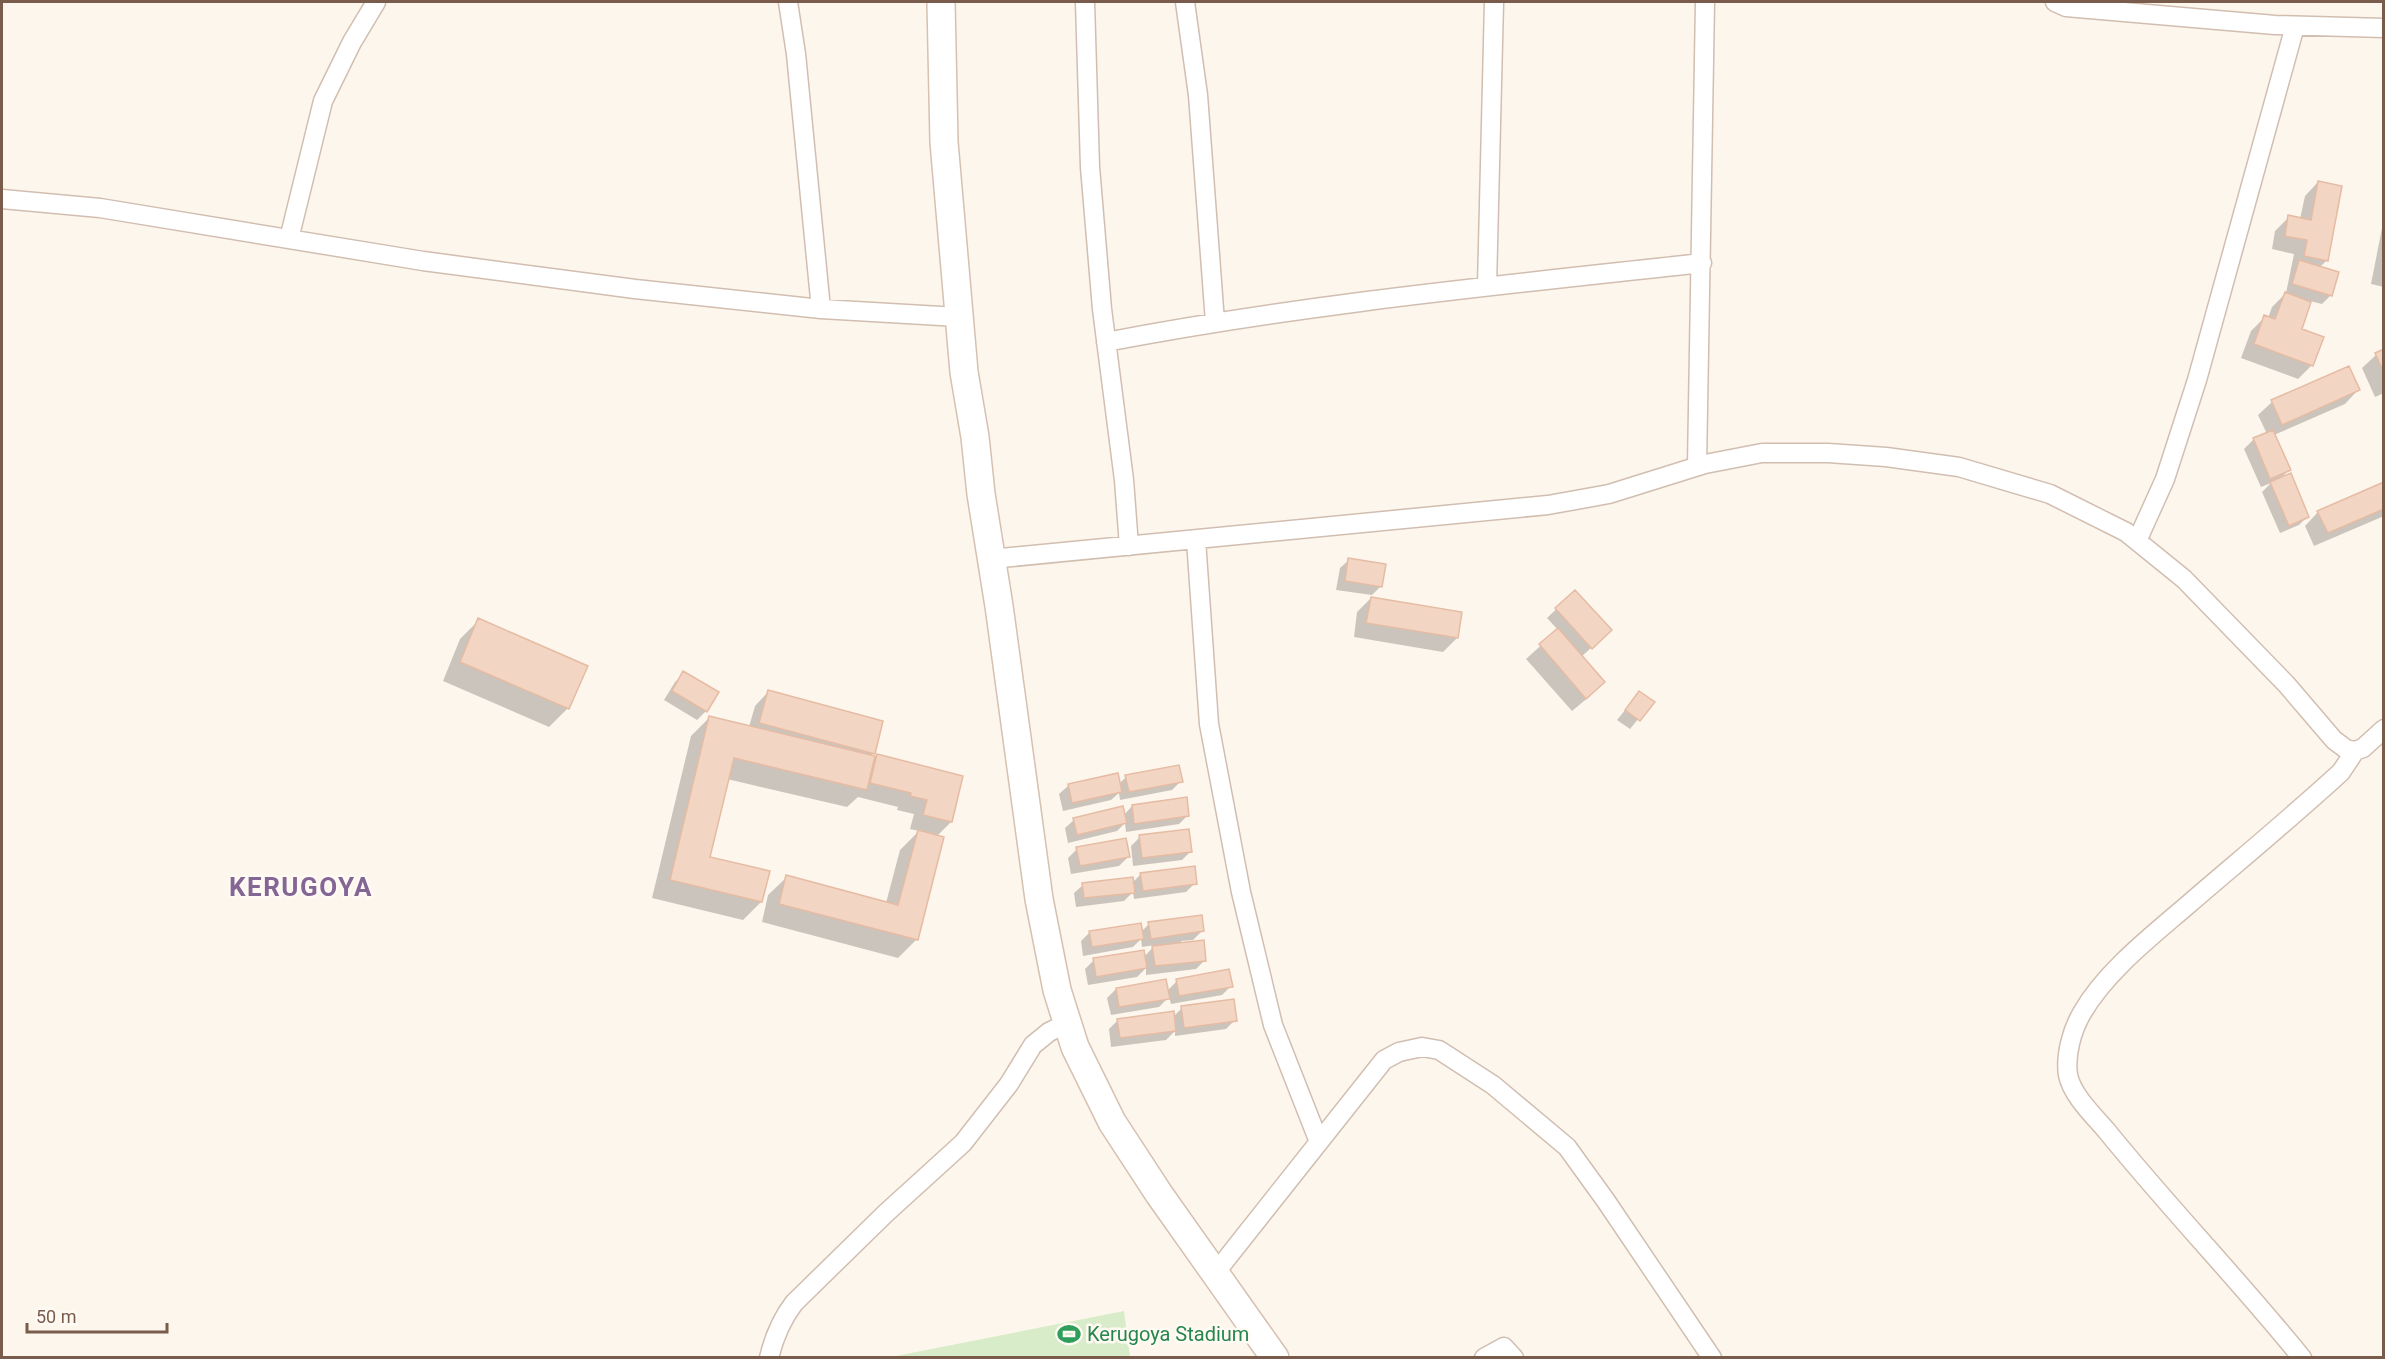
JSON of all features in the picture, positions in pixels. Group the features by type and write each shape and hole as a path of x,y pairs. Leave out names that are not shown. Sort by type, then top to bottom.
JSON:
{"main road":[{"path":"941,2 944,142 958,317 1039,899 1057,990 1086,1073 1112,1122 1275,1358"}],"street":[{"path":"289,239 323,101 351,42 376,2"},
{"path":"788,2 796,54 821,309"},
{"path":"1084,2 1090,167 1106,342 1124,480 1129,546"},
{"path":"1185,2 1198,95 1215,322"},
{"path":"1487,286 1494,2"},
{"path":"1697,466 1705,2"},
{"path":"2055,2 2066,7 2295,26 2384,28"},
{"path":"2137,541 2164,479 2197,380 2295,26"},
{"path":"2,199 100,208 423,261 624,288 821,309 958,317"},
{"path":"1106,342 1215,322 1487,286 1702,263"},
{"path":"991,559 1548,505 1609,494 1697,466 1762,453 1828,453 1886,457 1959,467 2050,494 2126,532 2184,579 2287,685 2334,740 2346,749 2355,751 2363,748 2384,729"},
{"path":"1196,540 1209,723 1241,892 1273,1025 1319,1142"},
{"path":"2302,1358 2076,1094 2068,1076 2068,1058 2072,1035 2082,1014 2112,976 2142,944 2341,772 2355,751"},
{"path":"769,1358 774,1337 794,1303 886,1213 963,1143 1002,1093 1033,1045 1049,1032 1067,1023"},
{"path":"1216,1272 1384,1060 1399,1052 1422,1047 1439,1050 1493,1085 1567,1147 1712,1358"},
{"path":"1484,1358 1504,1347 1514,1358"}],"green space":[{"name":"Kerugoya Stadium","path":"1124,1311 1130,1357 896,1357 896,1356"}],"building":[{"path":"2318,181 2342,186 2328,261 2304,256 2307,240 2285,236 2288,215 2311,220"},
{"path":"2299,260 2339,272 2332,296 2292,284"},
{"path":"2285,292 2311,302 2302,329 2324,337 2313,366 2254,344 2264,315 2275,319"},
{"path":"2384,349 2384,373 2375,353"},
{"path":"2349,366 2360,390 2282,425 2271,400"},
{"path":"2273,430 2291,470 2270,479 2253,438"},
{"path":"2291,473 2309,517 2289,526 2270,482"},
{"path":"2384,482 2384,509 2328,533 2317,511"},
{"path":"1348,558 1386,564 1382,587 1345,581"},
{"path":"1575,590 1612,630 1592,649 1555,608"},
{"path":"1371,597 1462,612 1458,638 1366,623"},
{"path":"478,618 588,666 569,709 460,662"},
{"path":"1558,628 1605,682 1586,699 1539,644"},
{"path":"683,671 719,692 707,712 672,691"},
{"path":"768,690 883,721 875,754 759,723"},
{"path":"1639,691 1655,702 1640,721 1625,710"},
{"path":"709,716 875,756 867,790 734,758 710,857 770,871 762,902 670,880"},
{"path":"877,754 963,776 952,822 923,815 927,800 910,796 911,793 870,783"},
{"path":"1179,765 1183,782 1129,792 1125,775"},
{"path":"1118,773 1122,792 1072,803 1068,784"},
{"path":"1187,797 1189,816 1134,824 1132,805"},
{"path":"1123,806 1127,823 1077,835 1073,818"},
{"path":"1189,829 1192,852 1142,858 1139,835"},
{"path":"918,830 944,837 918,940 779,904 786,875 898,905"},
{"path":"1126,838 1130,857 1080,866 1076,847"},
{"path":"1195,866 1197,884 1143,891 1140,873"},
{"path":"1133,877 1135,893 1084,898 1082,883"},
{"path":"1202,915 1204,931 1151,939 1148,922"},
{"path":"1141,923 1144,939 1092,947 1089,931"},
{"path":"1204,940 1206,961 1155,966 1152,946"},
{"path":"1144,950 1147,968 1096,977 1093,958"},
{"path":"1229,969 1233,987 1179,996 1176,979"},
{"path":"1166,979 1170,999 1119,1007 1116,988"},
{"path":"1234,999 1237,1021 1184,1028 1181,1006"},
{"path":"1174,1011 1176,1031 1120,1038 1117,1019"}],"place":[{"name":"Kerugoya Stadium","path":"1069,1334"}],"district":[{"name":"KERUGOYA","path":"301,887"}]}
